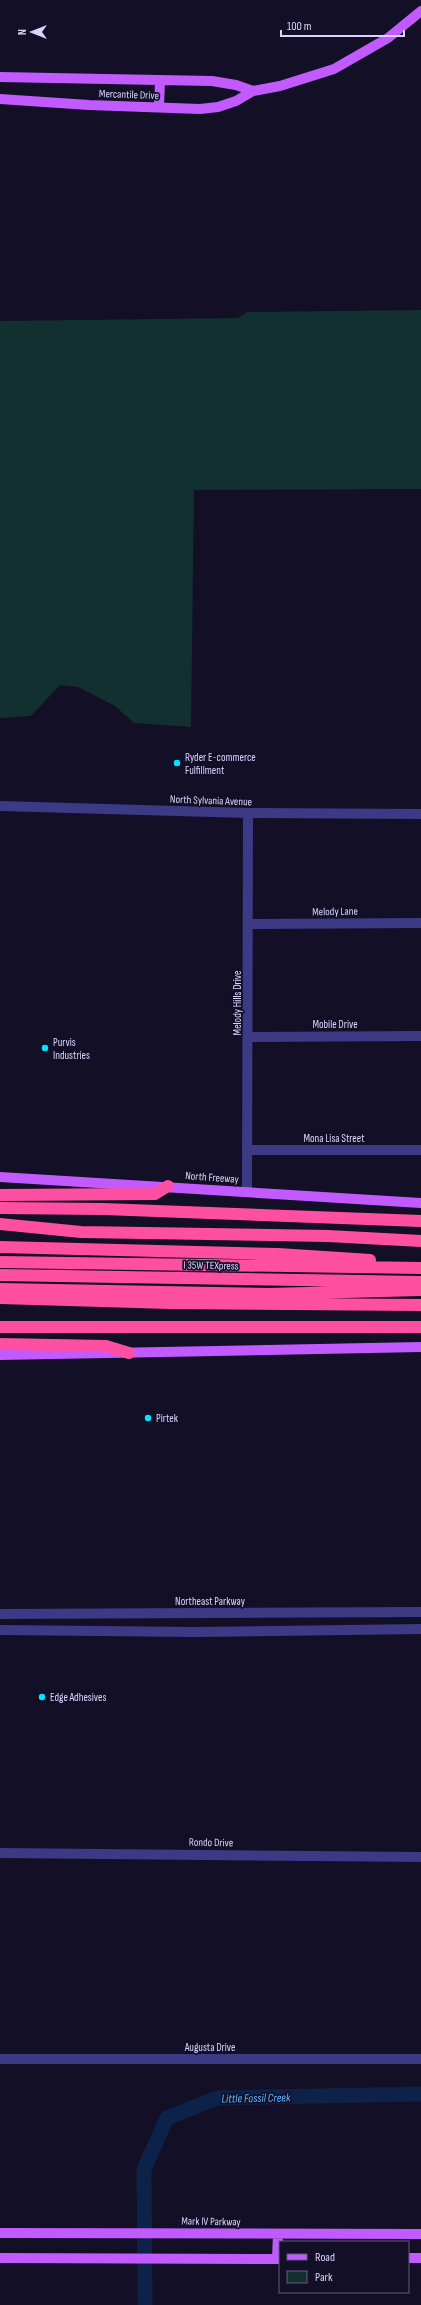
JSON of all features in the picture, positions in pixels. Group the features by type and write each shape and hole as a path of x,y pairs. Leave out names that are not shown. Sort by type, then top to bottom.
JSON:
{"highway":[{"path":"0,1195 155,1194 168,1186"},
{"path":"0,1208 104,1209 421,1221"},
{"path":"0,1224 81,1232 328,1236 421,1241"},
{"path":"0,1247 278,1254 390,1261 418,1268"},
{"name":"I 35W TEXpress","path":"0,1262 418,1268"},
{"name":"I 35W TEXpress","path":"0,1275 421,1282"},
{"path":"0,1289 269,1294 421,1290"},
{"path":"0,1298 82,1301 421,1306"},
{"path":"0,1307 62,1306 82,1301"},
{"path":"0,1327 421,1327"},
{"path":"0,1344 106,1346 129,1353"}],"main road":[{"name":"Mercantile Drive","path":"0,99 159,108 218,107 236,101 253,91 280,86 334,69 388,38 421,11"},
{"name":"Mercantile Drive","path":"0,77 212,81 236,85 253,91"},
{"path":"159,108 160,80"},
{"name":"North Freeway","path":"0,1177 168,1186 421,1203"},
{"path":"0,1355 421,1347"},
{"name":"Mark IV Parkway","path":"0,2233 421,2234"},
{"path":"0,2258 279,2259 278,2234"},
{"path":"409,2258 421,2258"}],"street":[{"name":"North Sylvania Avenue","path":"0,806 248,814 421,814"},
{"name":"Melody Hills Drive","path":"247,1192 249,1036 248,814"},
{"name":"Melody Lane","path":"248,924 421,923"},
{"name":"Mobile Drive","path":"249,1036 421,1036"},
{"name":"Mona Lisa Street","path":"248,1150 421,1150"},
{"path":"395,1612 396,1630"},
{"name":"Northeast Parkway","path":"0,1614 350,1614 421,1612"},
{"path":"105,1631 106,1614"},
{"path":"0,1630 105,1631 421,1629"},
{"name":"Rondo Drive","path":"0,1853 421,1857"},
{"name":"Augusta Drive","path":"0,2059 421,2059"}],"green space":[{"path":"421,310 421,489 194,490 191,727 134,723 115,706 78,687 60,685 31,716 0,718 0,321 238,318 247,312"}],"waterway":[{"name":"Little Fossil Creek","path":"145,2305 144,2169 167,2118 217,2098 421,2094"}],"place":[{"name":"Ryder E-commerce Fulfillment","path":"177,763"},
{"name":"Purvis Industries","path":"45,1048"},
{"name":"Pirtek","path":"148,1418"},
{"name":"Edge Adhesives","path":"42,1697"}]}
